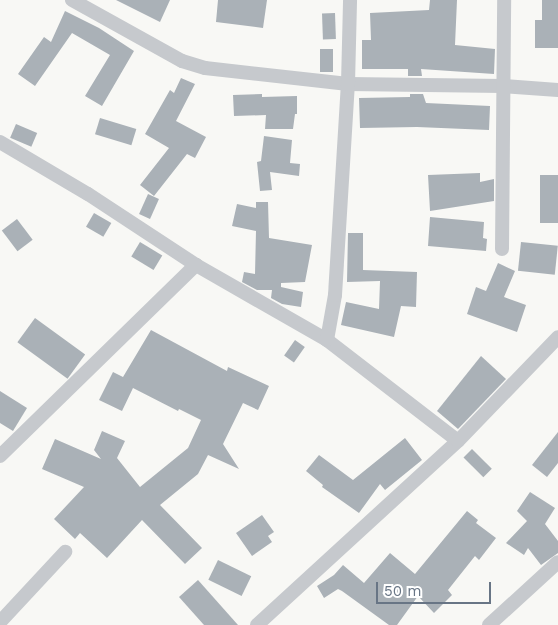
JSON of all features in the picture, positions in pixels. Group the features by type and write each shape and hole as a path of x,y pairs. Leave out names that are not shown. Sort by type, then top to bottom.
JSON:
{"street":[{"path":"72,0 182,61 205,68 348,84 503,86 558,90"},
{"path":"327,340 335,295 348,84 350,0"},
{"path":"502,249 504,0"},
{"path":"0,142 88,194 196,265 327,340 458,440"},
{"path":"0,456 196,265"},
{"path":"257,625 458,440 558,337"},
{"path":"0,622 65,552"},
{"path":"489,625 558,562"}],"building":[{"path":"116,0 170,0 160,22"},
{"path":"218,0 267,0 263,28 216,22"},
{"path":"430,0 457,0 455,45 495,49 494,74 421,69 422,76 408,76 408,69 362,69 362,40 371,40 370,13 429,10"},
{"path":"542,0 558,0 558,48 535,48 535,20 542,20"},
{"path":"65,11 99,28 134,51 102,106 85,96 110,55 72,33 35,86 18,74 44,37 51,42"},
{"path":"322,13 335,13 336,39 323,39"},
{"path":"320,49 333,49 333,72 320,72"},
{"path":"181,78 195,84 176,121 206,137 195,158 187,154 154,196 140,185 169,148 145,134 170,90 174,93"},
{"path":"262,94 262,97 297,96 297,114 295,114 293,129 265,129 266,115 234,116 233,95"},
{"path":"410,94 423,94 426,103 490,106 489,130 417,127 360,128 359,98 410,97"},
{"path":"100,118 136,129 131,145 95,134"},
{"path":"16,124 37,133 31,147 10,138"},
{"path":"264,136 292,140 290,163 300,164 299,176 270,172 272,190 260,191 257,162 261,161"},
{"path":"480,173 480,182 494,179 494,201 430,211 428,175"},
{"path":"540,175 558,175 558,223 540,223"},
{"path":"148,194 159,199 150,219 139,214"},
{"path":"256,202 268,202 269,238 312,245 305,282 281,283 281,287 303,292 301,307 282,304 271,298 272,290 257,290 242,282 244,272 255,274 256,231 232,226 237,204 256,208"},
{"path":"94,213 111,223 103,237 86,227"},
{"path":"430,217 484,222 483,238 487,239 486,251 428,246"},
{"path":"17,219 33,240 17,251 2,230"},
{"path":"348,233 363,233 363,270 417,272 416,307 401,306 394,337 341,325 346,302 379,309 380,281 347,282"},
{"path":"140,242 162,255 154,270 131,257"},
{"path":"521,242 558,246 555,275 518,271"},
{"path":"498,263 515,271 504,297 526,305 517,332 467,314 476,287 486,291"},
{"path":"35,318 85,354 68,379 17,342"},
{"path":"151,330 227,371 228,367 269,386 258,410 243,403 223,444 239,469 208,455 198,474 160,505 202,548 185,564 142,520 107,558 80,533 75,539 54,519 84,487 42,469 55,439 101,459 94,450 102,431 125,441 117,458 140,487 188,448 201,420 179,409 178,411 133,388 122,411 99,400 113,372 123,377"},
{"path":"295,340 305,347 294,362 284,356"},
{"path":"481,356 506,379 458,429 437,411"},
{"path":"0,391 27,408 13,431 0,423"},
{"path":"558,432 558,463 547,477 532,465"},
{"path":"405,438 422,460 385,490 380,484 359,513 322,487 323,485 306,471 319,455 353,480"},
{"path":"472,449 492,469 483,477 464,457"},
{"path":"530,492 555,508 545,524 558,541 558,553 541,565 528,548 524,555 506,543 527,521 517,511"},
{"path":"467,511 478,520 476,523 496,538 479,560 475,556 448,590 452,595 434,613 418,596 397,625 389,625 342,591 338,589 324,598 317,586 334,575 343,565 364,583 390,553 415,574"},
{"path":"262,515 274,532 268,536 272,542 252,556 236,533"},
{"path":"218,560 251,576 242,596 208,580"},
{"path":"198,580 238,625 204,625 179,597"}]}
